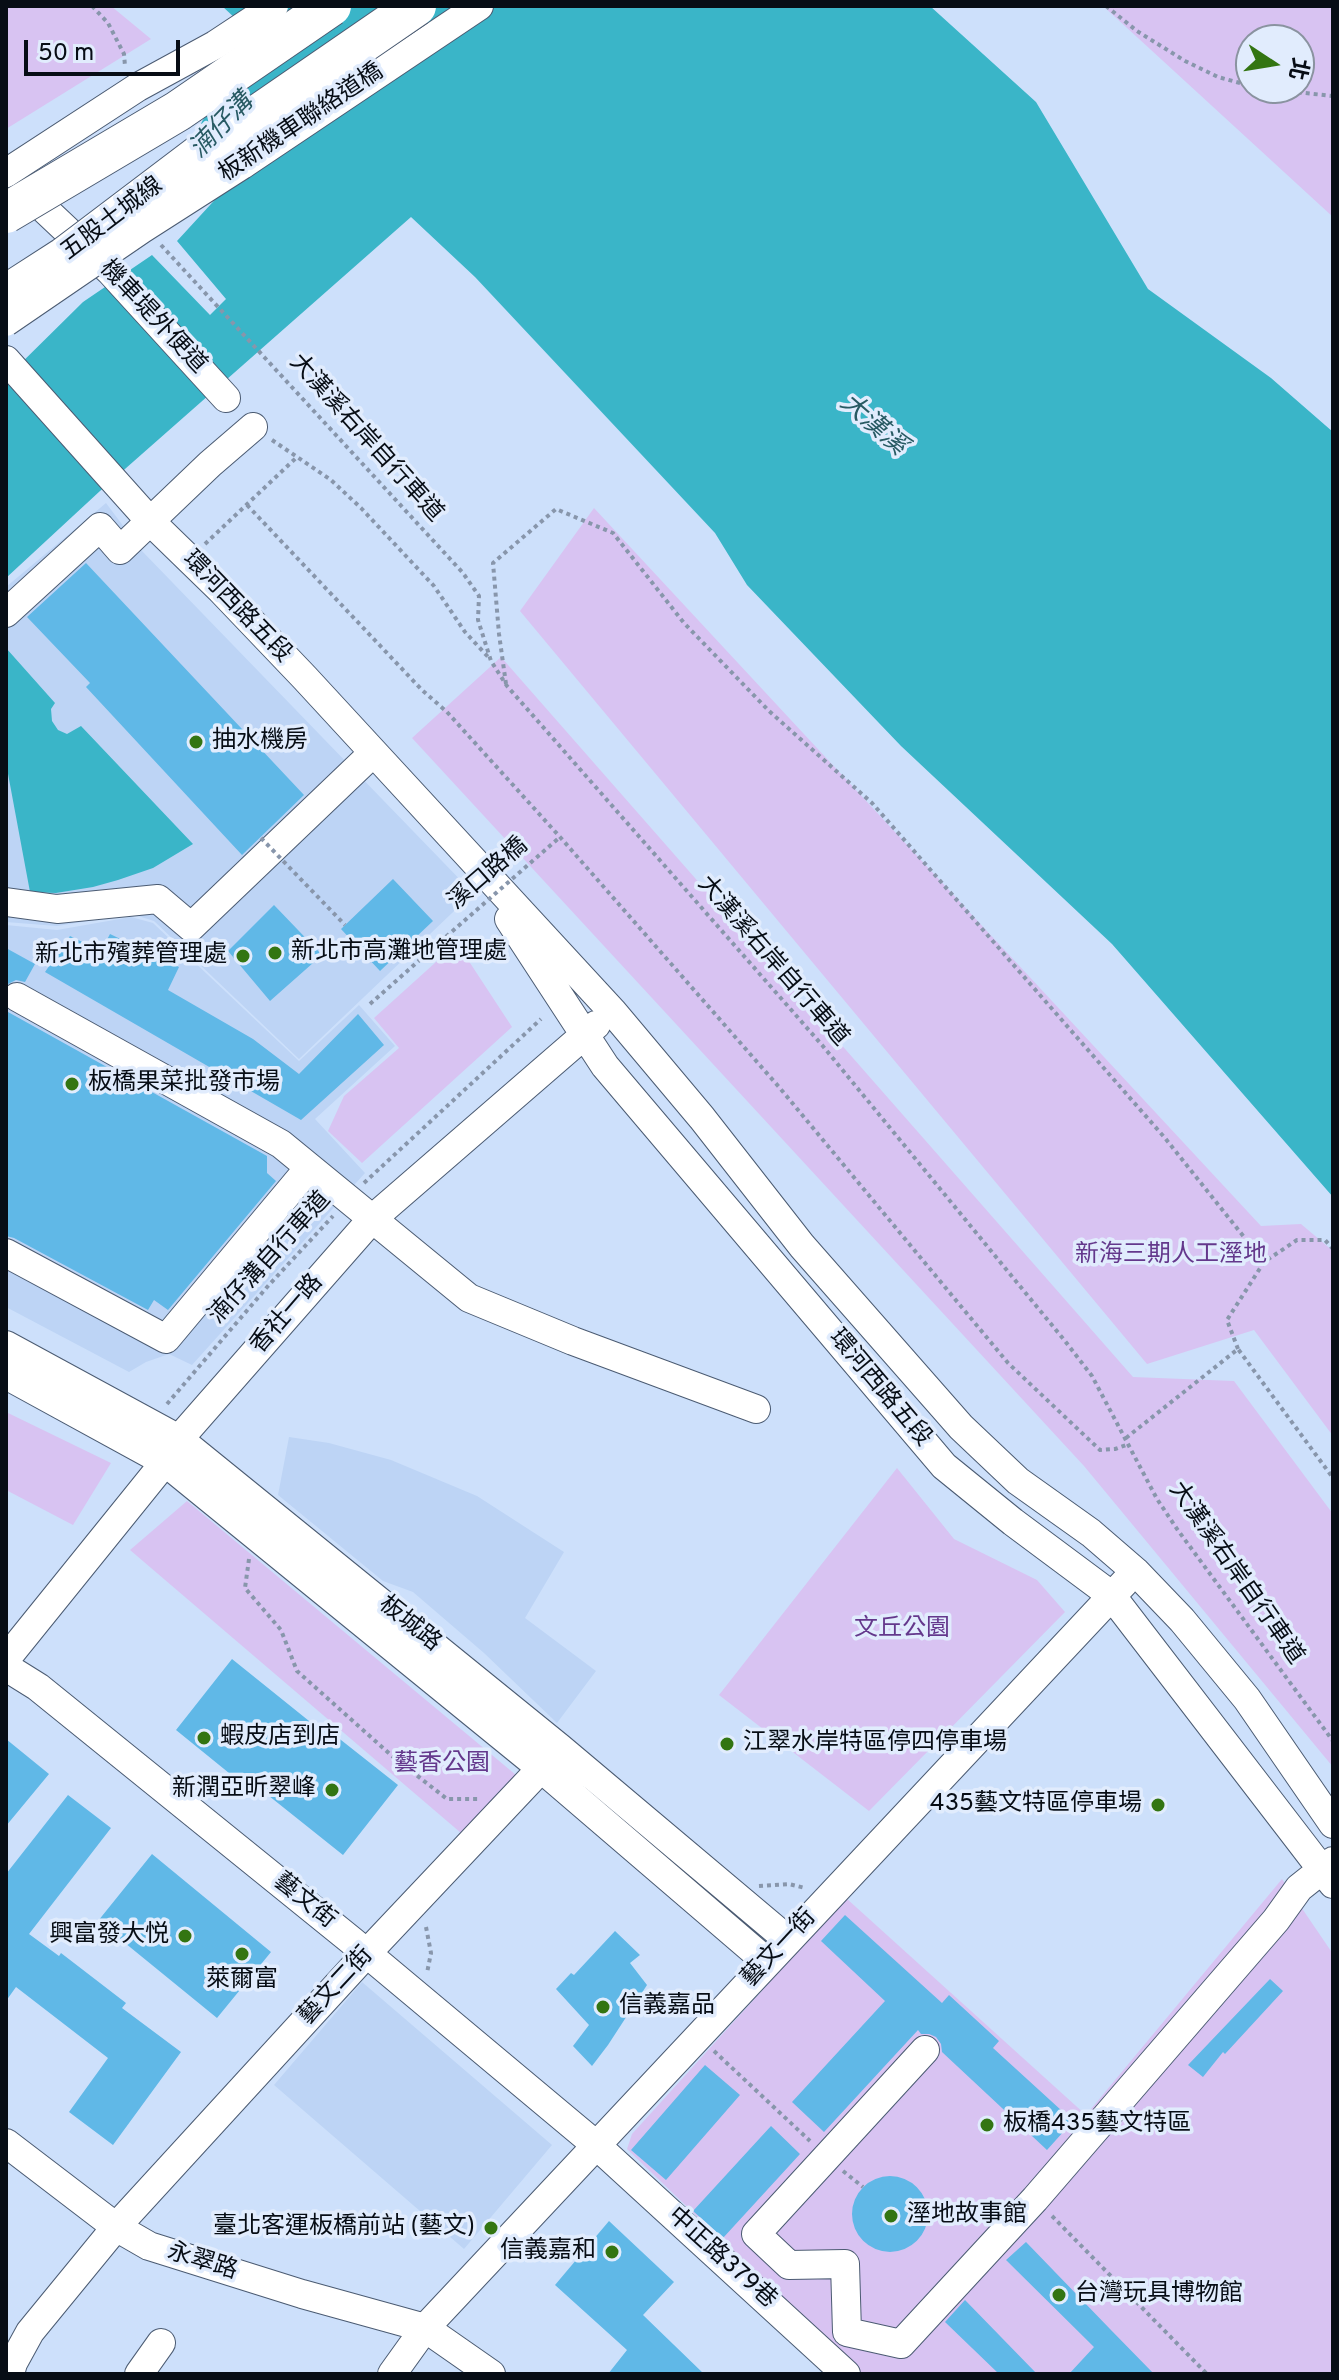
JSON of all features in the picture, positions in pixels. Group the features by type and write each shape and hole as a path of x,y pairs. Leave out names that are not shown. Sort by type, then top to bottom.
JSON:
{"highway":[{"path":"6,241 178,111 331,6"},
{"name":"五股土城線","path":"6,295 65,257 201,154 416,6"},
{"path":"6,213 178,111"},
{"path":"6,268 201,154"}],"street":[{"path":"6,173 138,87 215,45 274,6"},
{"name":"板新機車聯絡道橋","path":"6,322 479,6"},
{"name":"機車堤外便道","path":"6,173 110,271 226,398"},
{"name":"環河西路五段","path":"6,360 150,521 221,590 613,1012 702,1118 802,1246 961,1427 1018,1481 1091,1533 1135,1571 1182,1620 1247,1699 1333,1824"},
{"path":"6,613 100,527 120,550 253,427"},
{"path":"6,902 57,909 158,899 191,927 373,753"},
{"name":"環河西路五段","path":"468,856 605,1066 944,1466 1111,1595 1329,1871"},
{"path":"17,997 281,1144 469,1298 756,1409"},
{"name":"香社一路","path":"6,1659 172,1450 372,1219 583,1034 613,1012"},
{"path":"6,1253 166,1339 309,1168"},
{"name":"板城路","path":"6,1345 172,1450 551,1759 788,1940"},
{"name":"板城路","path":"6,1375 172,1450"},
{"name":"藝文一街","path":"425,2328 1135,1571"},
{"name":"藝文街","path":"6,1667 38,1687 367,1953 596,2145"},
{"name":"板城路","path":"551,1759 767,1962"},
{"name":"藝文二街","path":"10,2374 30,2332 116,2227 367,1953 551,1759"},
{"path":"925,2050 756,2234 789,2265 845,2264 847,2332 901,2344 1035,2199 1276,1920 1299,1888 1329,1871"},
{"name":"永翠路","path":"6,2143 116,2227 149,2246 302,2294 425,2328 491,2374"},
{"name":"中正路379巷","path":"596,2145 846,2374"},
{"path":"392,2374 425,2328"},
{"path":"139,2374 161,2343"}],"path":[{"path":"1106,6 1137,31 1185,61 1235,82"},
{"name":"大漢溪右岸自行車道","path":"156,239 463,573 479,596 478,620 491,661 507,686 822,1045 1065,1341 1092,1376 1157,1499 1177,1529 1333,1741"},
{"path":"253,427 331,480 361,508 434,586 465,632 491,661"},
{"path":"202,547 296,458"},
{"path":"247,505 422,690 447,712 560,837 779,1087 1008,1363 1100,1450 1115,1449 1128,1441 1238,1349"},
{"path":"507,686 493,563 556,509 613,533 684,623 769,711 872,803 1165,1138 1264,1262"},
{"name":"溪口路橋","path":"370,1004 560,837"},
{"path":"261,838 345,925"},
{"name":"湳仔溝自行車道","path":"155,1402 169,1404 268,1286 375,1171 541,1019"},
{"path":"1333,1249 1325,1240 1297,1240 1264,1262 1227,1320 1238,1349 1333,1478"},
{"path":"249,1557 245,1588 281,1630 297,1671 392,1756 447,1799 485,1799"},
{"path":"748,1888 789,1884 809,1889"},
{"path":"420,1918 428,1930 431,1953 425,1984"},
{"path":"713,2050 863,2187"},
{"path":"1035,2199 1207,2374"}],"shaded area":[{"path":"106,503 142,551 473,893 299,1059 154,921 132,914 57,926 6,922 6,587"},
{"name":"板橋果菜批發市場","path":"131,917 153,923 299,1061 359,1005 395,1046 315,1119 365,1173 192,1365 169,1354 129,1372 6,1307 6,925 57,930"},
{"path":"289,1437 329,1443 391,1460 477,1496 564,1552 525,1618 596,1671 557,1723 484,1653 413,1592 383,1581 278,1495"},
{"path":"362,1982 552,2145 464,2249 274,2085"}],"green space":[{"path":"6,6 111,6 151,39 6,129"},
{"path":"1103,6 1333,6 1333,217"},
{"name":"新海三期人工溼地","path":"594,508 1261,1226 1301,1224 1333,1251 1333,1436 1254,1330 1147,1364 520,611"},
{"path":"501,657 1133,1377 1234,1381 1333,1514 1333,1767 1084,1466 412,738"},
{"path":"457,943 512,1027 362,1163 328,1131 344,1096 399,1048 374,1018"},
{"path":"6,1412 111,1463 73,1525 6,1490"},
{"name":"文丘公園","path":"897,1468 954,1539 1037,1580 1065,1612 869,1811 719,1695"},
{"name":"藝香公園","path":"187,1501 516,1775 461,1833 130,1550"},
{"name":"板橋435藝文特區","path":"1282,1879 1333,1954 1333,2374 861,2374 627,2149 632,2134 846,1898 1086,2115"}],"water":[{"name":"大漢溪","path":"222,6 930,6 1036,102 1148,289 1271,378 1333,432 1333,1197 1112,944 901,746 747,585 715,533 475,277 411,217 6,578 6,378 83,302 152,255 210,315 226,299 177,241 222,192 316,116 251,33"},
{"path":"6,648 55,703 51,709 52,721 58,730 67,734 81,726 193,844 153,868 118,880 56,893 30,892 6,763"}],"building":[{"name":"抽水機房","path":"86,563 304,795 242,855 86,687 90,683 27,617"},
{"path":"393,879 433,921 380,971 341,929"},
{"name":"新北市高灘地管理處","path":"274,905 322,955 270,1001 228,951"},
{"path":"110,934 179,967 168,990 253,1039 299,1074 358,1014 384,1045 301,1120 45,972 70,936 101,951"},
{"path":"6,948 35,964 25,982 16,980 6,985"},
{"name":"板橋果菜批發市場","path":"6,1009 267,1156 267,1173 276,1181 168,1310 154,1300 148,1310 6,1236"},
{"path":"312,1191 327,1203 302,1233 287,1221"},
{"path":"232,1659 319,1729 322,1725 398,1785 343,1855 249,1780 245,1786 176,1730"},
{"path":"6,1739 49,1774 6,1826"},
{"path":"68,1795 111,1828 29,1934 59,1956 61,1953 126,2003 122,2008 181,2052 113,2145 69,2112 108,2058 16,1987 6,2001 6,1874"},
{"name":"興富發大悦","path":"152,1854 271,1952 217,2018 98,1921"},
{"path":"845,1915 942,2003 949,1995 999,2041 993,2048 1073,2121 1047,2150 942,2052 936,2037 921,2034 918,2030 824,2132 792,2102 885,2001 821,1941"},
{"name":"信義嘉品","path":"615,1931 640,1955 630,1963 647,1985 592,2066 573,2046 589,2025 556,1989 571,1973 574,1975"},
{"path":"1270,1979 1283,1991 1225,2054 1223,2052 1203,2077 1188,2065"},
{"path":"705,2065 740,2095 666,2180 631,2150"},
{"path":"771,2126 800,2154 723,2238 693,2211"},
{"name":"溼地故事館","path":"890,2176 904,2179 917,2187 925,2200 928,2214 925,2228 917,2241 904,2249 890,2252 876,2249 863,2241 855,2228 852,2214 855,2200 863,2187 876,2179"},
{"name":"信義嘉和","path":"609,2221 674,2282 643,2315 704,2374 608,2374 627,2350 555,2285"},
{"name":"台灣玩具博物館","path":"1026,2242 1154,2374 1069,2374 1094,2347 1006,2260"},
{"path":"965,2300 1037,2374 999,2374 945,2322"}],"waterway":[{"name":"湳仔溝","path":"219,130 316,31"}],"place":[{"name":"抽水機房","path":"196,742"},
{"name":"新北市高灘地管理處","path":"275,953"},
{"name":"新北市殯葬管理處","path":"243,956"},
{"name":"板橋果菜批發市場","path":"72,1084"},
{"name":"蝦皮店到店","path":"204,1738"},
{"name":"江翠水岸特區停四停車場","path":"727,1744"},
{"name":"新潤亞昕翠峰","path":"332,1790"},
{"name":"435藝文特區停車場","path":"1158,1805"},
{"name":"興富發大悦","path":"185,1936"},
{"name":"萊爾富","path":"242,1954"},
{"name":"信義嘉品","path":"603,2007"},
{"name":"板橋435藝文特區","path":"987,2125"},
{"name":"溼地故事館","path":"891,2216"},
{"name":"臺北客運板橋前站 (藝文)","path":"491,2228"},
{"name":"信義嘉和","path":"612,2252"},
{"name":"台灣玩具博物館","path":"1059,2295"}]}
